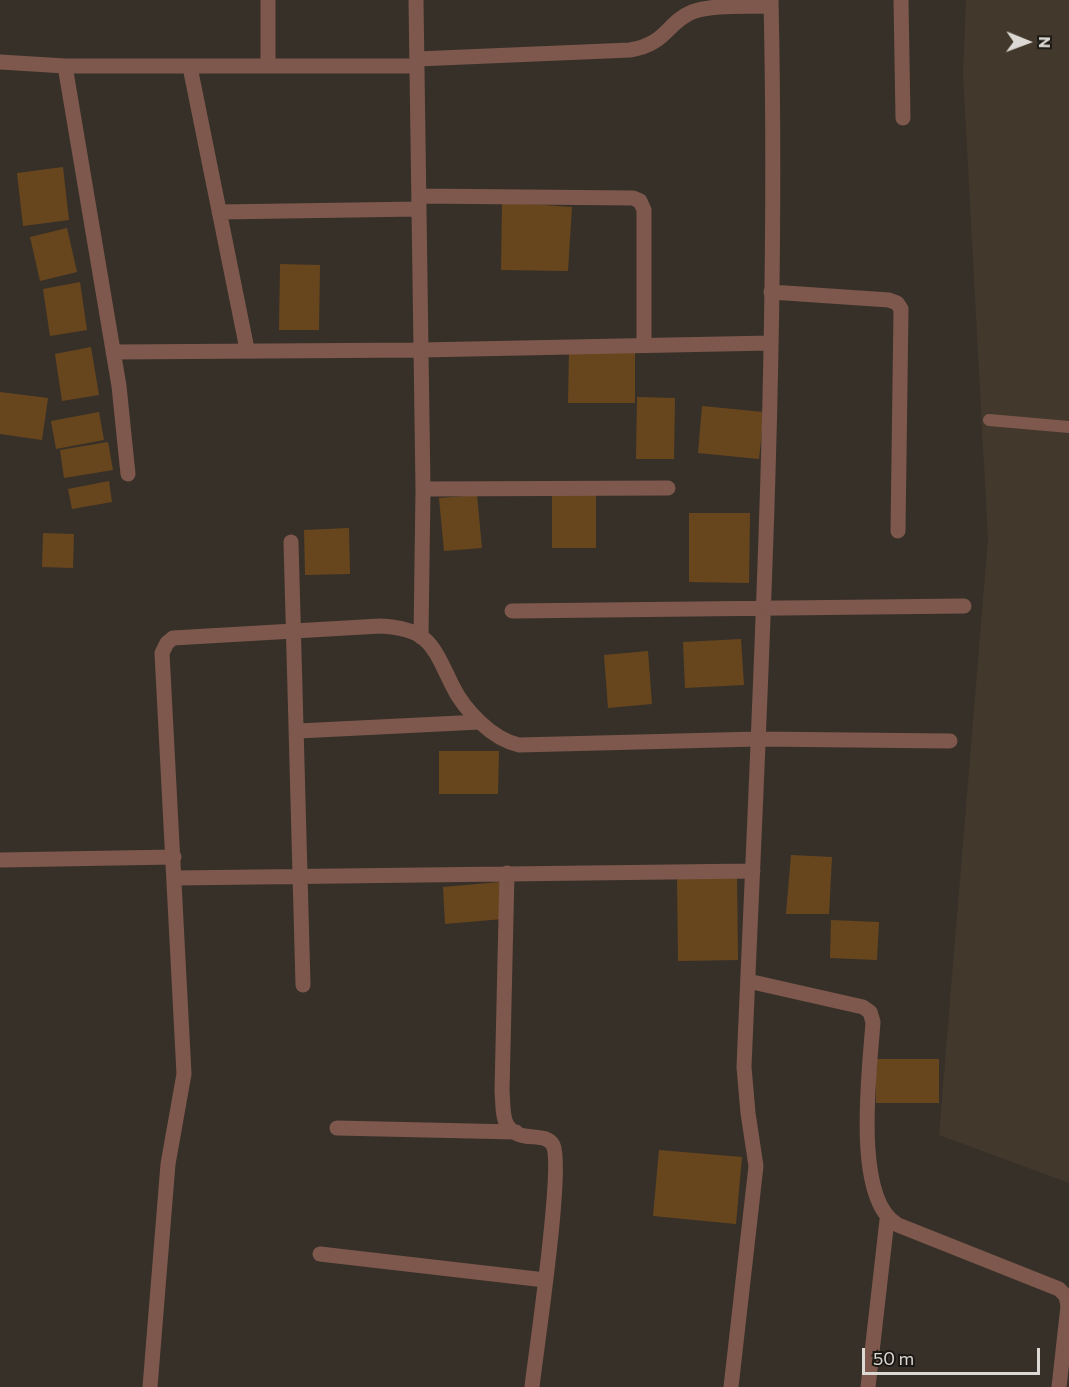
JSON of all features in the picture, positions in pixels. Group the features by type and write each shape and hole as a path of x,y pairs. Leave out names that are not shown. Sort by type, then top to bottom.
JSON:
{"street":[{"path":"268,0 268,66"},
{"path":"416,0 423,489 421,637"},
{"path":"901,0 903,118"},
{"path":"0,62 65,66 268,66 417,63 630,50 657,42 692,12 771,3 774,128 771,343 764,610 744,1067 756,1166 731,1387"},
{"path":"65,66 113,352 128,474"},
{"path":"190,67 247,350"},
{"path":"219,212 419,202 633,198 640,201 644,210 644,345"},
{"path":"771,292 889,300 897,303 901,309 898,531"},
{"path":"113,352 421,350 771,343"},
{"path":"423,489 668,488"},
{"path":"291,542 296,631 303,984"},
{"path":"512,611 964,606"},
{"path":"150,1387 168,1164 184,1074 162,653 167,643 173,638 394,627 421,637 441,658 453,687 480,722 502,739 519,745 758,738 950,741"},
{"path":"298,731 480,722"},
{"path":"0,860 174,857"},
{"path":"174,878 753,871"},
{"path":"507,873 502,1091 506,1122 522,1137 545,1138 553,1145 554,1151 555,1174 532,1387"},
{"path":"748,981 863,1007 870,1012 873,1022 867,1149 881,1208 887,1220 868,1387"},
{"path":"337,1128 516,1132"},
{"path":"887,1220 1059,1289 1066,1296 1068,1306 1059,1387"},
{"path":"320,1254 545,1280"}],"lane":[{"path":"989,420 1069,427"}],"shaded area":[{"path":"966,0 1069,0 1069,1183 939,1135 988,539 963,73"}],"building":[{"path":"63,167 69,220 23,226 17,173"},
{"path":"502,202 572,207 568,271 501,270"},
{"path":"67,228 77,272 40,281 30,237"},
{"path":"280,264 320,265 319,330 279,330"},
{"path":"80,282 87,330 50,336 43,289"},
{"path":"91,347 99,395 62,401 55,354"},
{"path":"569,349 635,349 635,403 568,403"},
{"path":"0,392 48,398 42,440 0,434"},
{"path":"637,397 675,398 674,459 636,459"},
{"path":"702,406 764,412 759,459 698,453"},
{"path":"99,412 104,440 56,449 51,421"},
{"path":"108,442 113,470 64,478 60,450"},
{"path":"109,481 112,502 72,509 68,489"},
{"path":"552,490 596,490 596,548 552,548"},
{"path":"477,495 482,548 444,551 439,498"},
{"path":"689,513 750,513 749,583 689,582"},
{"path":"349,528 350,574 305,575 304,530"},
{"path":"43,533 74,534 73,568 42,567"},
{"path":"741,639 744,685 685,688 683,642"},
{"path":"648,651 652,704 608,708 604,655"},
{"path":"439,751 499,751 498,794 439,794"},
{"path":"791,855 832,857 829,914 786,914"},
{"path":"677,877 737,877 738,960 678,961"},
{"path":"500,882 503,919 445,924 443,887"},
{"path":"831,920 879,922 877,960 830,958"},
{"path":"876,1059 939,1059 939,1103 876,1103"},
{"path":"659,1150 742,1157 736,1224 653,1216"}]}
